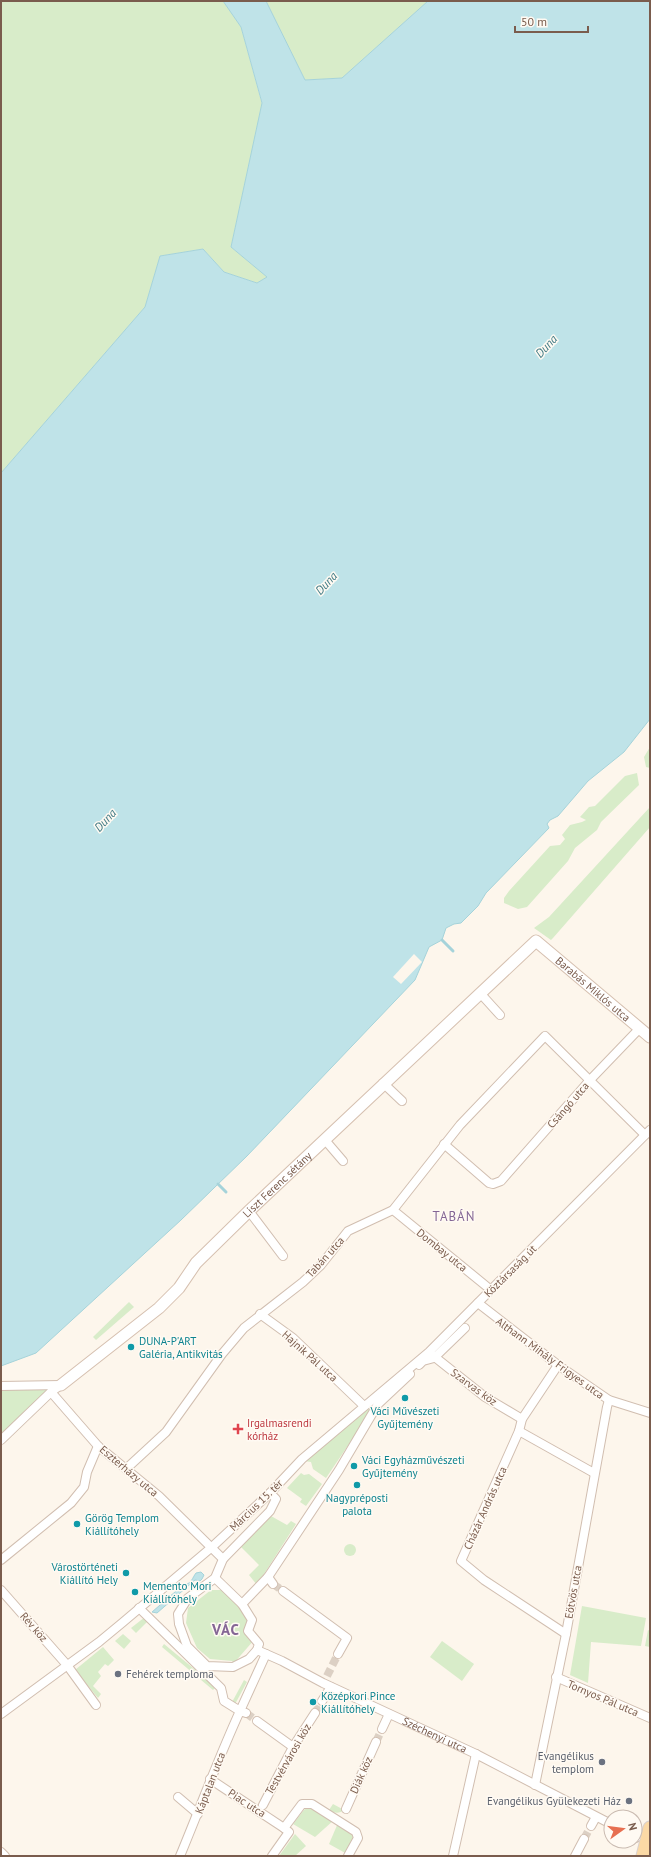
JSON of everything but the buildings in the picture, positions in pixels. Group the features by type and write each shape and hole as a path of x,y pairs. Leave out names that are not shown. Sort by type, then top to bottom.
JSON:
{"street":[{"name":"Liszt Ferenc sétány","path":"61,1385 159,1308 179,1288 196,1263 248,1211 536,941"},
{"name":"Barabás Miklós utca","path":"536,941 650,1037"},
{"path":"480,992 500,1015"},
{"name":"Csángó utca","path":"444,1144 489,1183 498,1183 505,1178 590,1080 640,1028"},
{"name":"Tabán utca","path":"127,1468 166,1432 222,1354 244,1328 260,1314 303,1282 317,1269 348,1231 393,1210 444,1144 545,1036 590,1080"},
{"path":"590,1080 647,1132"},
{"path":"383,1083 402,1101"},
{"name":"Köztársaság út","path":"360,1403 434,1357 478,1303 647,1132"},
{"path":"325,1140 342,1161"},
{"name":"Dombay utca","path":"393,1210 491,1290"},
{"path":"248,1211 283,1256"},
{"name":"Althann Mihály Frigyes utca","path":"478,1303 558,1365 609,1400 650,1413"},
{"name":"Hajnik Pál utca","path":"260,1314 294,1338 360,1403"},
{"path":"242,1604 271,1580 378,1404 423,1361 434,1357 465,1328"},
{"name":"Szarvas köz","path":"434,1357 485,1397 522,1419"},
{"name":"Cházár András utca","path":"558,1365 522,1419 519,1431 461,1561 484,1580 566,1634"},
{"path":"1,1386 61,1385"},
{"path":"1,1440 51,1392 61,1385"},
{"name":"Eszterházy utca","path":"51,1392 98,1446 127,1468 159,1496 223,1559"},
{"name":"Eötvös utca","path":"534,1785 566,1634 594,1473 609,1400"},
{"name":"Március 15. tér","path":"67,1665 140,1608 212,1547 270,1493 302,1459 360,1403"},
{"path":"519,1431 594,1473"},
{"path":"1,1560 71,1503 84,1487 87,1472 98,1446"},
{"path":"215,1578 242,1604 252,1620 247,1631 259,1644 257,1650 249,1659 233,1667 208,1666 195,1650 187,1646 179,1624 178,1614 215,1578 223,1559 270,1511 276,1499 270,1493"},
{"name":"Rév köz","path":"1,1590 67,1665 96,1705"},
{"path":"283,1591 347,1638 338,1654"},
{"path":"140,1608 220,1688 224,1701 243,1712 266,1654"},
{"name":"Széchenyi utca","path":"257,1650 325,1680 331,1687 476,1754 603,1820"},
{"path":"1,1714 67,1665"},
{"name":"Tornyos Pál utca","path":"556,1677 650,1718"},
{"path":"322,1701 331,1687"},
{"name":"Káptalan utca","path":"180,1856 198,1814 210,1779 243,1712"},
{"name":"Testvérvárosi köz","path":"263,1805 293,1747 315,1713"},
{"path":"382,1729 389,1714"},
{"path":"257,1721 293,1747"},
{"name":"Diák köz","path":"346,1809 376,1742"},
{"path":"453,1856 476,1754"},
{"name":"Piac utca","path":"210,1779 284,1828"},
{"path":"178,1797 198,1814"},
{"path":"272,1856 289,1832 284,1828 302,1804 312,1804 356,1832 358,1838 348,1856"},
{"path":"591,1826 596,1816"},
{"path":"575,1856 584,1839"},
{"path":"1,1852 5,1856"}],"green space":[{"path":"1,1 223,1 241,27 262,104 231,247 267,277 257,283 224,272 203,249 160,256 145,307 1,473"},
{"path":"266,1 428,1 342,78 305,80"},
{"path":"650,747 650,768 646,767 644,757"},
{"path":"637,773 639,785 601,822 597,830 575,848 568,861 527,907 518,909 504,903 504,898 509,891 550,846 560,845 565,839 562,835 570,825 586,820 580,817 589,807 595,806 625,776"},
{"path":"650,807 650,827 553,938 551,940 534,928 549,917"},
{"path":"129,1302 134,1307 96,1340 93,1337"},
{"path":"61,1385 1,1440 1,1386"},
{"path":"370,1404 374,1407 326,1478 313,1469 311,1462 304,1461"},
{"path":"301,1473 304,1475 309,1474 322,1484 306,1506 300,1502 302,1499 287,1488"},
{"path":"271,1516 287,1525 291,1521 296,1524 257,1585 249,1575 259,1565 240,1546"},
{"path":"348,1544 352,1544 356,1550 352,1556 348,1556 344,1552 344,1548"},
{"path":"211,1590 225,1590 249,1619 254,1640 234,1663 232,1661 210,1659 197,1648 186,1623 188,1608"},
{"path":"582,1606 646,1618 641,1646 591,1642 588,1683 570,1675"},
{"path":"145,1617 148,1621 136,1633 131,1628"},
{"path":"648,1630 650,1631 650,1647 645,1646"},
{"path":"123,1634 131,1641 124,1649 115,1641"},
{"path":"442,1641 474,1664 462,1681 430,1657"},
{"path":"164,1644 216,1687 213,1690 162,1647"},
{"path":"103,1647 114,1660 108,1666 105,1664 98,1672 101,1676 93,1686 101,1694 98,1698 75,1670"},
{"path":"244,1680 247,1682 234,1706 231,1704"},
{"path":"333,1804 344,1810 336,1813 329,1810"},
{"path":"307,1808 312,1808 334,1820 315,1837 293,1824"},
{"path":"338,1823 354,1833 356,1838 347,1854 329,1844"},
{"path":"295,1834 306,1846 295,1856 279,1856"}],"water":[{"name":"Duna","path":"223,1 266,1 305,80 342,78 428,1 650,1 650,719 624,752 588,781 558,816 550,820 547,824 549,828 486,893 478,906 461,923 454,924 446,928 442,940 429,947 415,980 247,1156 181,1220 36,1353 1,1366 1,473 145,307 160,256 203,249 224,272 257,283 267,277 231,247 262,103 241,27"},
{"path":"201,1572 204,1575 200,1581 195,1580 157,1613 152,1612 183,1585 190,1582 196,1573"}],"pier":[{"path":"414,954 422,962 401,984 393,977"}],"waterway":[{"path":"442,940 453,951"},
{"path":"218,1184 226,1192"}],"tunnel":[{"path":"273,1584 283,1591"},
{"path":"327,1676 338,1654"},
{"path":"315,1713 322,1701"},
{"path":"246,1713 257,1721"},
{"path":"376,1742 382,1729"},
{"path":"584,1839 591,1826"}],"place":[{"name":"DUNA-P'ART Galéria, Antikvitás","path":"131,1347"},
{"name":"Váci Művészeti Gyűjtemény","path":"405,1398"},
{"name":"Irgalmasrendi kórház","path":"238,1429"},
{"name":"Váci Egyházművészeti Gyűjtemény","path":"354,1466"},
{"name":"Nagypréposti palota","path":"357,1485"},
{"name":"Görög Templom Kiállítóhely","path":"77,1524"},
{"name":"Várostörténeti Kiállító Hely","path":"126,1573"},
{"name":"Memento Mori Kiállítóhely","path":"135,1592"},
{"name":"Fehérek temploma","path":"118,1674"},
{"name":"Középkori Pince Kiállítóhely","path":"313,1702"},
{"name":"Evangélikus templom","path":"602,1762"},
{"name":"Evangélikus Gyülekezeti Ház","path":"629,1801"}],"district":[{"name":"TABÁN","path":"454,1216"},
{"name":"VÁC","path":"226,1629"}]}
